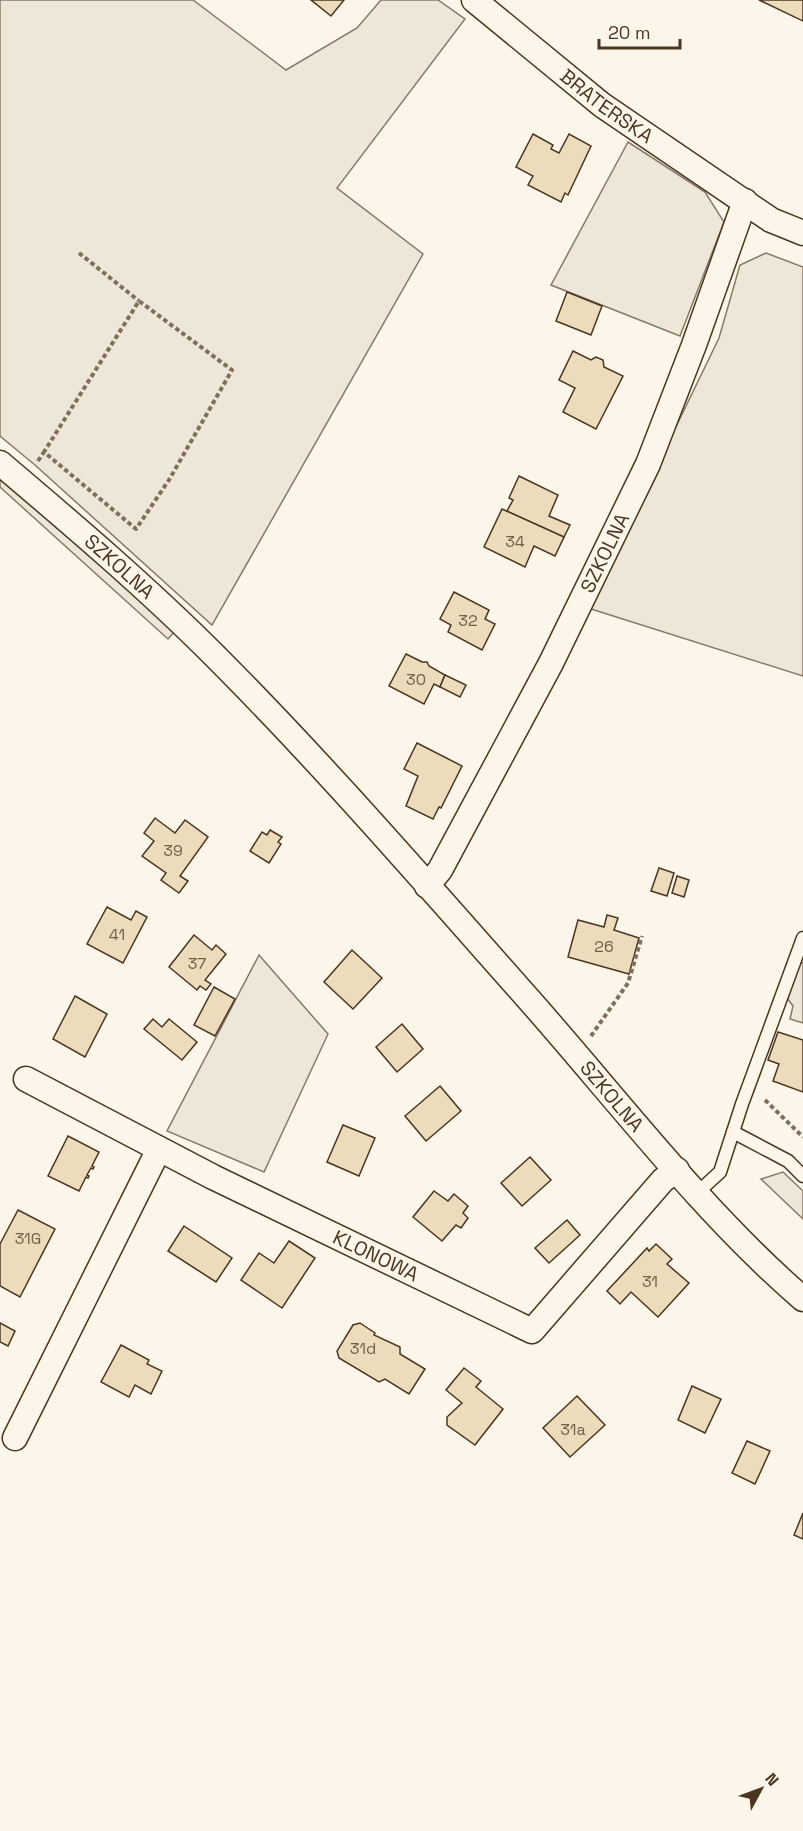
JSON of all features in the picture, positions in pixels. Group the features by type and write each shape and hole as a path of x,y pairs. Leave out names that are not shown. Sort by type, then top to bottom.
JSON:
{"street":[{"name":"BRATERSKA","path":"474,0 602,105 771,220 803,234"},
{"name":"SZKOLNA","path":"427,886 437,876 551,663 648,464 694,345 745,201"},
{"name":"SZKOLNA","path":"0,463 66,518 210,651 279,722 677,1170 768,1269 803,1299"},
{"name":"KLONOWA","path":"26,1078 224,1182 532,1331 663,1180 677,1170"},
{"path":"15,1438 159,1149"}],"lane":[{"path":"698,1193 720,1172 747,1089 803,938"},
{"path":"734,1132 788,1161 803,1176"}],"path":[{"path":"45,452 136,529 169,480 232,370 79,253"},
{"path":"35,465 139,301"},
{"path":"584,1042 596,1031 628,983 642,936"},
{"path":"747,1089 758,1094 803,1137"}],"shaded area":[{"path":"0,0 193,0 286,70 357,28 381,0 438,0 465,19 337,188 423,254 212,625 0,436"},
{"path":"628,142 705,192 724,222 680,336 551,285"},
{"path":"766,253 803,267 803,676 588,608 719,338 740,265"},
{"path":"0,474 175,631 168,639 0,487"},
{"path":"259,955 328,1034 264,1172 167,1131"},
{"path":"800,962 803,963 803,1023 790,1019 793,1006 787,998"},
{"path":"783,1172 803,1191 803,1219 761,1179"}],"building":[{"path":"311,0 344,0 331,16"},
{"path":"759,0 803,0 803,21"},
{"path":"533,134 553,145 551,149 559,153 569,134 591,146 568,195 565,193 561,202 528,185 533,176 516,167"},
{"path":"567,292 602,306 591,335 556,321"},
{"path":"573,351 591,360 596,357 603,360 604,367 623,376 596,429 563,412 575,388 559,380"},
{"path":"519,476 558,495 549,516 570,525 564,537 507,511 513,500 509,498"},
{"path":"502,509 564,537 555,556 534,546 525,567 484,547"},
{"path":"454,592 489,610 485,619 495,624 482,650 448,632 451,625 440,619"},
{"path":"406,654 427,662 429,666 445,675 440,687 434,684 424,704 389,686"},
{"path":"445,675 466,685 460,697 440,687"},
{"path":"417,743 462,766 433,819 406,806 418,776 404,769"},
{"path":"155,818 175,833 185,820 208,837 180,876 188,881 179,893 161,880 166,873 142,856 154,841 144,833"},
{"path":"270,830 282,837 278,842 281,844 269,863 250,851 262,832 267,835"},
{"path":"659,868 674,873 667,896 651,891"},
{"path":"677,876 689,880 684,897 672,893"},
{"path":"107,907 131,920 136,911 147,917 123,963 87,944"},
{"path":"607,915 618,918 614,930 639,938 629,974 568,957 578,920 604,927"},
{"path":"194,935 212,950 216,945 226,954 205,980 211,984 206,990 200,986 197,990 169,967"},
{"path":"352,950 382,978 353,1009 324,982"},
{"path":"214,987 235,999 215,1036 194,1025"},
{"path":"75,996 107,1014 85,1057 53,1039"},
{"path":"153,1019 162,1027 169,1019 197,1042 182,1060 144,1029"},
{"path":"402,1024 423,1049 397,1072 376,1047"},
{"path":"778,1032 803,1040 803,1092 773,1081 779,1064 768,1060"},
{"path":"440,1086 461,1111 426,1141 405,1116"},
{"path":"343,1125 375,1138 359,1176 327,1162"},
{"path":"68,1136 99,1152 92,1166 93,1169 91,1168 87,1175 88,1178 86,1177 79,1191 48,1176"},
{"path":"530,1157 551,1180 522,1206 501,1183"},
{"path":"434,1191 448,1201 454,1194 468,1206 463,1213 468,1218 461,1228 456,1225 442,1241 413,1217"},
{"path":"18,1210 55,1229 20,1297 0,1286 0,1244"},
{"path":"567,1220 580,1235 549,1263 535,1248"},
{"path":"184,1226 232,1258 216,1282 168,1251"},
{"path":"289,1241 315,1258 282,1308 241,1280 259,1253 274,1263"},
{"path":"656,1244 672,1259 667,1264 689,1283 658,1317 631,1292 620,1304 607,1291 647,1248 649,1251"},
{"path":"0,1323 15,1331 8,1346 0,1342"},
{"path":"360,1323 375,1333 374,1335 400,1347 400,1354 425,1369 409,1394 385,1379 379,1382 339,1358 337,1351 353,1325"},
{"path":"121,1345 149,1360 147,1364 162,1371 151,1394 135,1385 129,1397 101,1382"},
{"path":"464,1368 481,1381 476,1387 503,1409 475,1445 447,1425 447,1417 462,1403 446,1390"},
{"path":"692,1386 721,1399 705,1433 678,1420"},
{"path":"577,1396 605,1425 570,1457 543,1428"},
{"path":"747,1441 770,1451 755,1484 732,1473"},
{"path":"803,1513 803,1539 794,1535"}]}
